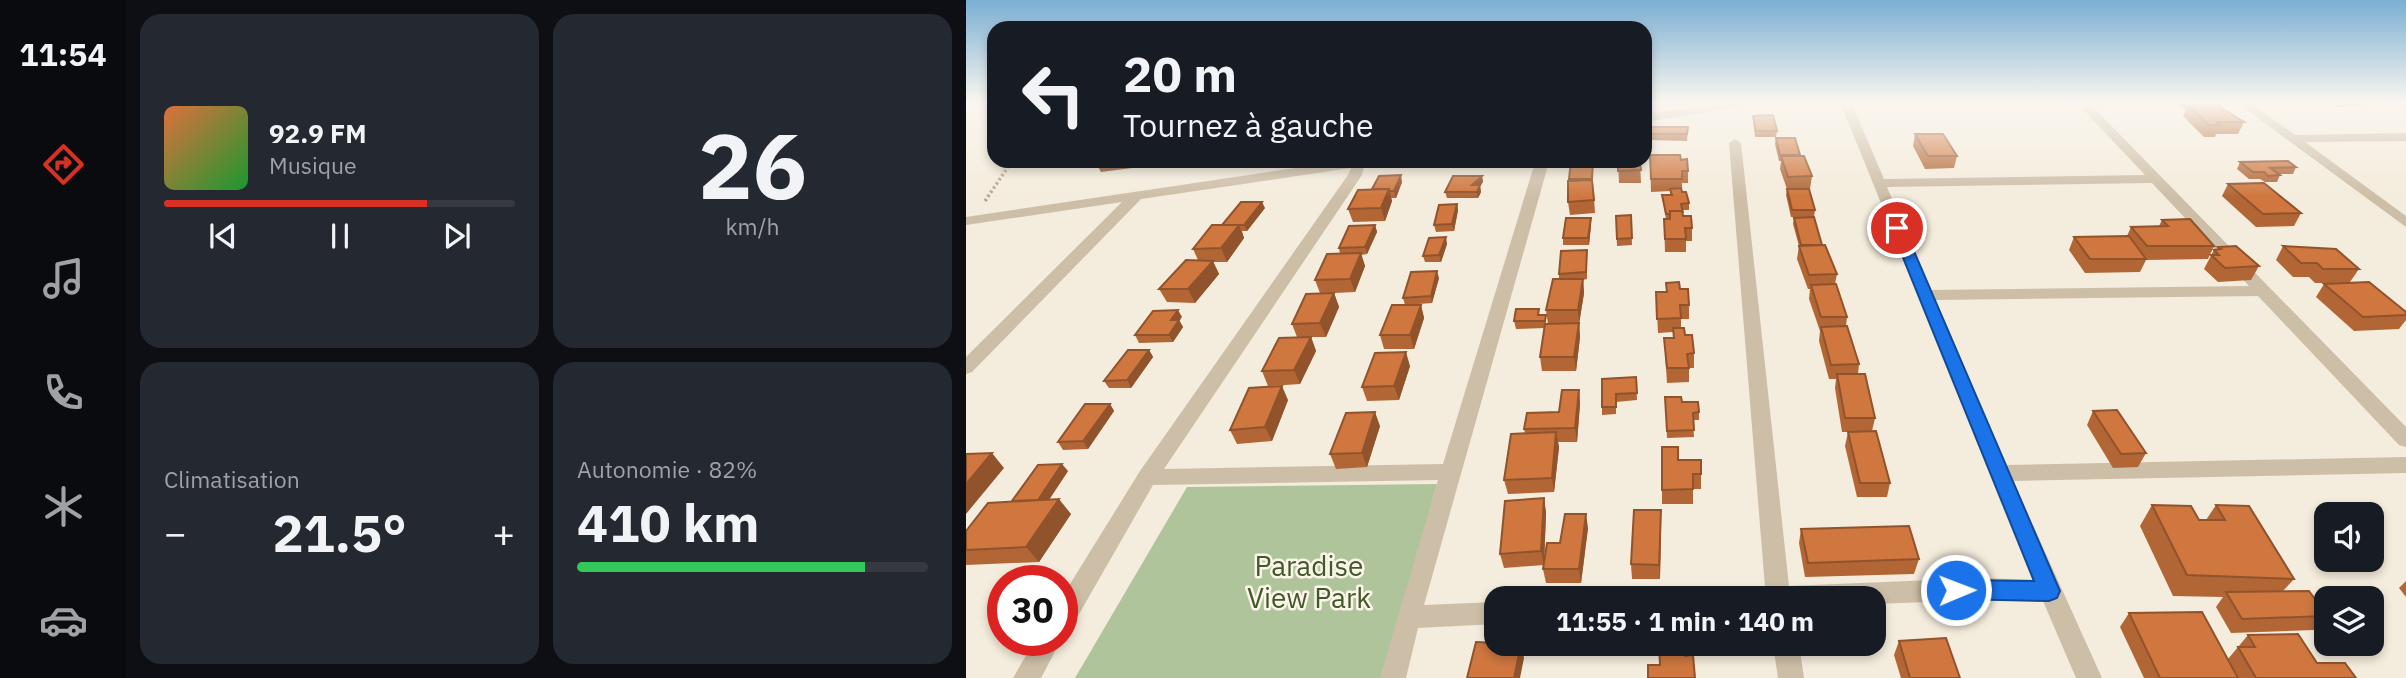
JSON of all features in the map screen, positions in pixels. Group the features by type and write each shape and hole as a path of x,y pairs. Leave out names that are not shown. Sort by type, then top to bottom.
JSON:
{"street":[{"path":"1858,134 2049,591 2089,678"},
{"path":"2113,134 2406,440"},
{"path":"2285,134 2406,223"},
{"path":"2292,139 2406,137"},
{"path":"1735,143 1777,586"},
{"path":"969,220 1323,168"},
{"path":"1078,593 1147,477 1360,168"},
{"path":"1393,678 1408,617 1540,169"},
{"path":"1879,183 2157,178"},
{"path":"966,368 1137,195"},
{"path":"1925,295 2264,292"},
{"path":"1999,473 2406,465"},
{"path":"1147,477 1452,472"},
{"path":"1886,593 1981,589 2049,591"},
{"path":"1408,617 1484,614"},
{"path":"1026,678 1039,656"},
{"path":"1788,656 1791,678"}],"path":[{"path":"969,220 1007,168"}],"green space":[{"name":"Paradise View Park","path":"1437,484 1382,678 1075,678 1187,487"}],"building":[{"path":"1915,134 1943,134 1957,156 1928,156"},
{"path":"1776,138 1795,138 1800,155 1780,155"},
{"path":"1652,155 1680,155 1681,160 1687,159 1688,171 1682,171 1682,179 1651,179"},
{"path":"1781,156 1804,156 1812,176 1788,177"},
{"path":"2288,161 2296,167 2270,168 2280,175 2268,176 2264,172 2253,172 2240,162"},
{"path":"1570,168 1593,168 1592,179 1569,179"},
{"path":"1618,168 1641,170 1618,171"},
{"path":"1401,175 1394,191 1372,189 1379,176"},
{"path":"1453,176 1482,176 1472,185 1480,185 1477,192 1445,192"},
{"path":"1592,180 1594,200 1568,202 1568,181"},
{"path":"2264,183 2301,213 2263,214 2228,184"},
{"path":"1681,188 1682,192 1686,192 1689,203 1681,204 1683,213 1670,211 1670,214 1666,214 1662,195 1672,195 1670,189"},
{"path":"1389,189 1381,208 1348,209 1358,190"},
{"path":"1787,189 1809,189 1815,210 1792,210"},
{"path":"1241,202 1262,202 1244,225 1222,225"},
{"path":"1457,204 1452,224 1434,225 1439,205"},
{"path":"1670,211 1682,211 1683,216 1691,216 1692,228 1685,228 1686,239 1665,239 1664,219 1670,219"},
{"path":"1631,215 1632,238 1617,239 1616,216"},
{"path":"1814,217 1822,245 1801,245 1794,218"},
{"path":"1566,218 1591,218 1588,238 1563,238"},
{"path":"2190,219 2214,246 2147,246 2131,227 2168,226 2162,220"},
{"path":"1212,225 1239,225 1221,248 1193,249"},
{"path":"1375,225 1365,247 1339,248 1349,226"},
{"path":"2129,236 2146,259 2090,259 2074,237"},
{"path":"1446,237 1439,255 1423,256 1429,238"},
{"path":"1825,245 1837,274 1809,275 1799,246"},
{"path":"2236,246 2259,266 2225,268 2211,255 2219,255 2214,250 2221,249 2218,247"},
{"path":"2283,246 2336,249 2359,269 2323,269 2317,263 2301,263"},
{"path":"1587,250 1586,272 1559,274 1561,251"},
{"path":"1361,253 1350,279 1315,280 1327,254"},
{"path":"1186,260 1213,261 1188,289 1159,289"},
{"path":"1437,271 1431,296 1403,298 1411,272"},
{"path":"1553,279 1583,279 1578,310 1546,310"},
{"path":"1679,282 1680,289 1688,289 1689,305 1680,305 1681,318 1657,319 1656,292 1667,292 1666,283"},
{"path":"2369,282 2406,312 2406,315 2363,317 2324,284"},
{"path":"1836,284 1847,317 1821,317 1811,285"},
{"path":"1334,293 1320,323 1292,324 1306,294"},
{"path":"1392,305 1421,305 1410,335 1380,335"},
{"path":"1516,309 1539,309 1538,315 1546,315 1545,321 1514,321"},
{"path":"1178,310 1171,320 1179,320 1169,335 1135,335 1153,311"},
{"path":"1579,323 1574,357 1540,357 1545,324"},
{"path":"1847,326 1859,364 1831,365 1821,327"},
{"path":"1673,328 1684,328 1685,335 1692,335 1694,353 1687,354 1689,368 1667,368 1664,338 1674,338"},
{"path":"1311,337 1294,370 1262,371 1279,338"},
{"path":"1128,350 1149,350 1127,380 1104,381"},
{"path":"1406,352 1394,386 1362,387 1375,353"},
{"path":"1837,374 1865,374 1875,418 1845,418"},
{"path":"1636,377 1637,393 1616,394 1616,407 1602,407 1602,379"},
{"path":"1282,386 1265,427 1230,430 1249,388"},
{"path":"1562,390 1579,390 1575,428 1524,429 1527,413 1559,412"},
{"path":"1665,397 1681,397 1682,402 1698,402 1699,412 1693,413 1694,430 1667,431"},
{"path":"1085,404 1110,404 1083,441 1058,442"},
{"path":"2117,410 2146,453 2121,454 2093,411"},
{"path":"1375,412 1362,453 1330,454 1346,413"},
{"path":"1876,431 1890,483 1860,483 1848,432"},
{"path":"1556,432 1552,478 1504,480 1511,434"},
{"path":"1662,447 1678,447 1678,460 1701,460 1701,474 1693,474 1693,489 1662,490"},
{"path":"992,453 966,484 966,454"},
{"path":"1062,464 1038,500 1012,501 1038,465"},
{"path":"1544,498 1541,551 1500,554 1505,501"},
{"path":"1059,499 1026,547 966,550 966,531 988,503"},
{"path":"2152,505 2191,506 2199,520 2225,520 2216,505 2249,506 2294,579 2187,575"},
{"path":"1634,510 1661,510 1659,565 1631,564"},
{"path":"1565,514 1586,514 1579,569 1543,569 1547,543 1560,543"},
{"path":"1909,526 1919,559 1808,563 1801,529"},
{"path":"2309,591 2314,598 2314,616 2242,619 2226,592"},
{"path":"2202,612 2238,678 2160,678 2129,613"},
{"path":"2298,634 2317,663 2345,663 2356,678 2256,678 2238,647 2255,647 2248,635"},
{"path":"1946,638 1960,678 1910,678 1899,641"},
{"path":"1476,642 1484,642 1484,656 1519,656 1514,678 1467,678"},
{"path":"1660,656 1693,656 1695,678 1648,678 1648,665 1660,665"}],"route":[{"path":"1897,228 2049,591 1956,590"}]}
